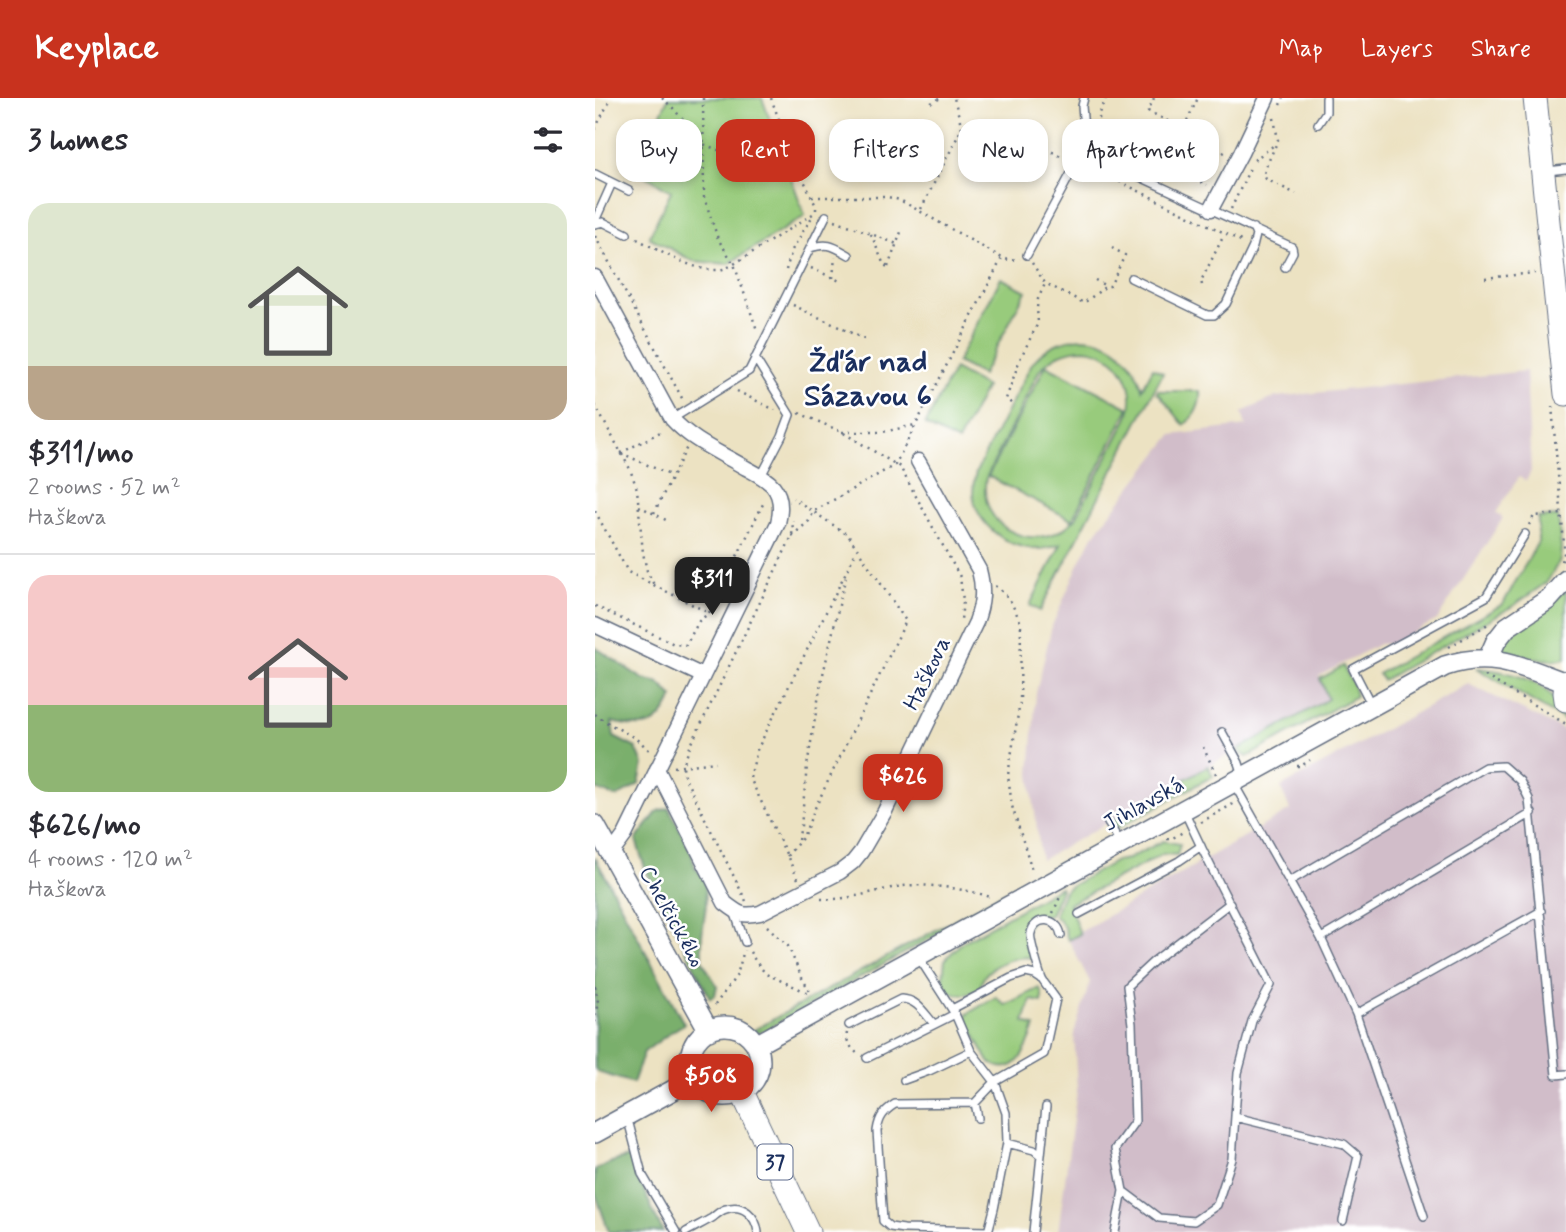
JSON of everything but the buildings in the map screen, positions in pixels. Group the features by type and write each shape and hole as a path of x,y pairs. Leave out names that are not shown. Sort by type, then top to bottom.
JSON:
{"main road":[{"path":"1535,98 1543,171 1558,239 1553,306 1559,396"},
{"path":"1484,666 1507,626 1549,599 1562,576"},
{"name":"Jihlavská","path":"756,1045 1445,666 1471,659 1484,666 1519,666 1566,682"},
{"path":"1566,682 1566,700"},
{"name":"Chelčického","path":"595,825 708,1029"},
{"path":"735,1028 747,1034 756,1045 760,1059 758,1074 742,1092 729,1096 716,1095 704,1088 691,1072 691,1054 696,1042 708,1029 735,1028"},
{"path":"595,1133 627,1116 691,1072"},
{"name":"37","path":"742,1092 808,1232"}],"street":[{"path":"1211,209 1267,98"},
{"path":"595,277 669,424 761,476 773,486 779,497 781,513 625,835 611,854"},
{"name":"Haškova","path":"745,910 840,872 861,852 885,811 977,622 982,607 983,590 979,570 918,461"},
{"path":"595,625 703,676"},
{"path":"659,766 725,903 745,910"}],"lane":[{"path":"1083,119 1084,98"},
{"path":"1318,124 1326,112 1326,98"},
{"path":"1543,171 1566,169"},
{"path":"595,174 629,191"},
{"path":"1027,255 1066,182"},
{"path":"1152,182 1292,247 1293,252 1285,267"},
{"path":"595,223 613,183"},
{"path":"669,424 749,371 826,216"},
{"path":"595,223 603,222 628,234"},
{"path":"1131,278 1207,315 1214,315 1226,304 1253,247 1256,236 1253,228"},
{"path":"810,248 823,244 849,255"},
{"path":"755,358 790,415 761,476"},
{"path":"1372,705 1353,670 1486,597 1525,534"},
{"path":"1222,732 1239,763 1234,783 1321,938 1356,1014 1424,1216"},
{"path":"1290,881 1485,767 1503,766 1520,781 1529,799 1532,813 1556,1075 1566,1074"},
{"path":"1123,1191 1159,1218 1194,1221 1217,1205 1232,1159 1238,1073 1252,1021 1271,985 1184,809"},
{"path":"1321,938 1532,813"},
{"path":"1108,823 1121,844"},
{"path":"1079,915 1179,861 1201,846"},
{"path":"1115,1232 1123,1191 1115,1149 1135,1121 1132,1024 1127,986 1154,961 1230,903"},
{"path":"745,910 745,942"},
{"path":"1356,1014 1541,911"},
{"path":"1041,979 1036,954 1030,941 1031,930 1038,922 1047,920 1056,924 1061,935"},
{"path":"867,1058 934,1024 953,1011 1011,978 1026,973 1041,979 1056,999 1044,1054 995,1082 975,1103 895,1104 882,1114 878,1121 883,1221 890,1227 904,1229 988,1231 1007,1143 1006,1113 995,1082 971,1051 953,1011 918,956"},
{"path":"849,1025 901,999 917,1003 934,1024"},
{"path":"904,1080 971,1051"},
{"path":"975,1103 978,1118"},
{"path":"1033,1232 1046,1107"},
{"path":"627,1116 642,1174 676,1232"},
{"path":"1235,1117 1345,1144 1358,1156 1343,1221"},
{"path":"1007,1143 1034,1150 1041,1155"},
{"path":"686,1232 727,1208 737,1208 745,1209 752,1215 758,1232"}],"path":[{"path":"595,129 611,98"},
{"path":"662,98 703,144 716,149"},
{"path":"703,98 704,197 718,239 734,264 759,337"},
{"path":"771,98 779,119"},
{"path":"931,103 941,98"},
{"path":"954,98 960,119"},
{"path":"1100,119 1098,115 1106,98"},
{"path":"1154,98 1147,111 1183,129 1198,98"},
{"path":"1274,118 1278,140 1264,175 1266,179 1296,194"},
{"path":"920,210 958,136"},
{"path":"1233,219 1231,208 1254,160 1276,144"},
{"path":"1219,157 1229,150"},
{"path":"786,270 792,250 816,212 816,206 804,182"},
{"path":"1120,182 1253,247"},
{"path":"1200,182 1213,188"},
{"path":"812,197 895,198 1002,258 1016,260 1027,255 1045,283 1084,303 1106,286 1110,286 1125,255 1112,248"},
{"path":"628,234 683,262 709,270 722,270 816,212"},
{"path":"826,216 897,244"},
{"path":"871,234 884,265 888,267 901,232"},
{"path":"1202,285 1201,281 1225,233"},
{"path":"595,236 684,400"},
{"path":"833,278 836,248"},
{"path":"812,995 788,947 745,910 684,776 683,765 689,747 792,536 809,521 814,511 895,465 1002,258"},
{"path":"810,267 839,281"},
{"path":"1485,278 1538,272"},
{"path":"1095,280 1106,286"},
{"path":"1011,403 1006,399 1020,359 1038,323 1038,299 1045,283"},
{"path":"793,304 866,340"},
{"path":"725,385 789,417"},
{"path":"1559,396 1565,542 1562,576"},
{"path":"595,405 638,489 643,553 647,571 655,587"},
{"path":"786,407 842,432 900,467 960,577 963,600 960,629"},
{"path":"621,453 669,424"},
{"path":"842,432 883,432 916,425"},
{"path":"654,513 687,446"},
{"path":"621,453 673,476"},
{"path":"787,856 803,837 906,621 848,535 804,507 789,493"},
{"path":"595,606 674,644 686,645 699,621 709,613 764,504"},
{"path":"639,506 666,520"},
{"path":"595,511 628,572 709,613"},
{"path":"1525,534 1534,516 1562,514"},
{"path":"857,550 757,750 750,778 801,887 815,898 835,900 900,886 923,885 976,892 990,897"},
{"path":"797,844 821,683 847,570"},
{"path":"982,582 996,586 1005,594 1021,623 1020,702 1008,775 1012,806 1033,873"},
{"path":"1440,652 1497,618"},
{"path":"1484,666 1566,724"},
{"path":"595,714 641,741 659,766"},
{"path":"1192,828 1234,783 1202,747"},
{"path":"683,765 716,762"},
{"path":"745,942 766,974 812,995"},
{"path":"711,1010 737,975 745,942"},
{"path":"595,986 598,999 595,1022"},
{"path":"802,1001 812,995"},
{"path":"691,1072 687,1056 689,1047 708,1029 734,1024 748,1030 759,1024"},
{"path":"849,1025 846,1037 849,1045 862,1057 867,1058"}],"shaded area":[{"path":"1526,371 1531,471 1526,481 1519,477 1496,513 1503,518 1437,620 1391,644 1379,644 1319,676 1328,699 1041,860 1030,774 1036,693 1052,626 1093,536 1172,435 1246,426 1242,412 1276,397"},
{"path":"1468,684 1566,731 1566,1232 1058,1232 1077,1090 1074,1033 1090,982 1068,939 1290,810 1281,787"}],"green space":[{"path":"668,98 762,98 770,119 716,119 716,182 793,182 805,216 728,264 693,261 649,237 671,191 656,182 702,182 702,119 659,119"},
{"path":"1001,278 1026,291 982,375 957,362"},
{"path":"1094,339 1113,347 1128,360 1142,389 1153,368 1163,373 1040,611 1030,605 1061,544 1034,549 1003,539 980,515 975,505 974,483 976,472 1031,365 1047,349 1060,342","holes":["1085,349 1097,351 1116,363 1128,382 1131,393 1128,417 1076,518 1062,530 1046,536 1030,537 1014,533 1001,524 991,512 986,497 986,478 1039,371 1054,357 1065,352"]},
{"path":"1046,365 1129,408 1072,520 988,476"},
{"path":"954,369 986,387 958,442 925,425"},
{"path":"1158,390 1200,391 1196,410 1184,425 1157,393"},
{"path":"1558,516 1560,560 1547,582 1513,606 1383,680 1378,674 1503,604 1538,542 1538,518"},
{"path":"1566,590 1566,658 1541,659 1501,649 1506,637"},
{"path":"595,647 643,679 659,683 673,697 662,716 649,725 633,726 612,722 614,737 636,748 643,764 639,784 617,797 595,789"},
{"path":"1343,666 1356,696 1247,757 1238,750 1328,699 1320,679"},
{"path":"1476,668 1506,673 1537,684 1552,697 1566,721"},
{"path":"1208,766 1213,776 1118,828 1112,821"},
{"path":"669,808 691,851 695,868 705,878 702,960 717,986 715,995 710,998 645,868 636,840 658,811"},
{"path":"1163,841 1180,844 1177,855 1163,854 1069,904 1080,934 1068,940 1062,923 1054,916 1064,891 1116,861 1128,859"},
{"path":"595,857 684,1024 644,1052 633,1083 597,1072 595,1068"},
{"path":"1052,871 761,1032 745,1035 1034,876"},
{"path":"1060,887 1050,915 1035,918 1026,930 1027,943 1033,958 1014,959 996,966 985,976 979,990 959,995 947,990 943,978 945,960 961,943"},
{"path":"1039,988 1042,1002 1031,1000 1024,1022 1035,1027 1024,1052 1014,1065 1007,1067 998,1067 989,1062 966,1019 967,1014 996,997 1005,1005"},
{"path":"629,1157 663,1232 609,1232 595,1192 595,1170"}],"district":[{"name":"Žďár nad Sázavou 6","path":"868,378"}]}
